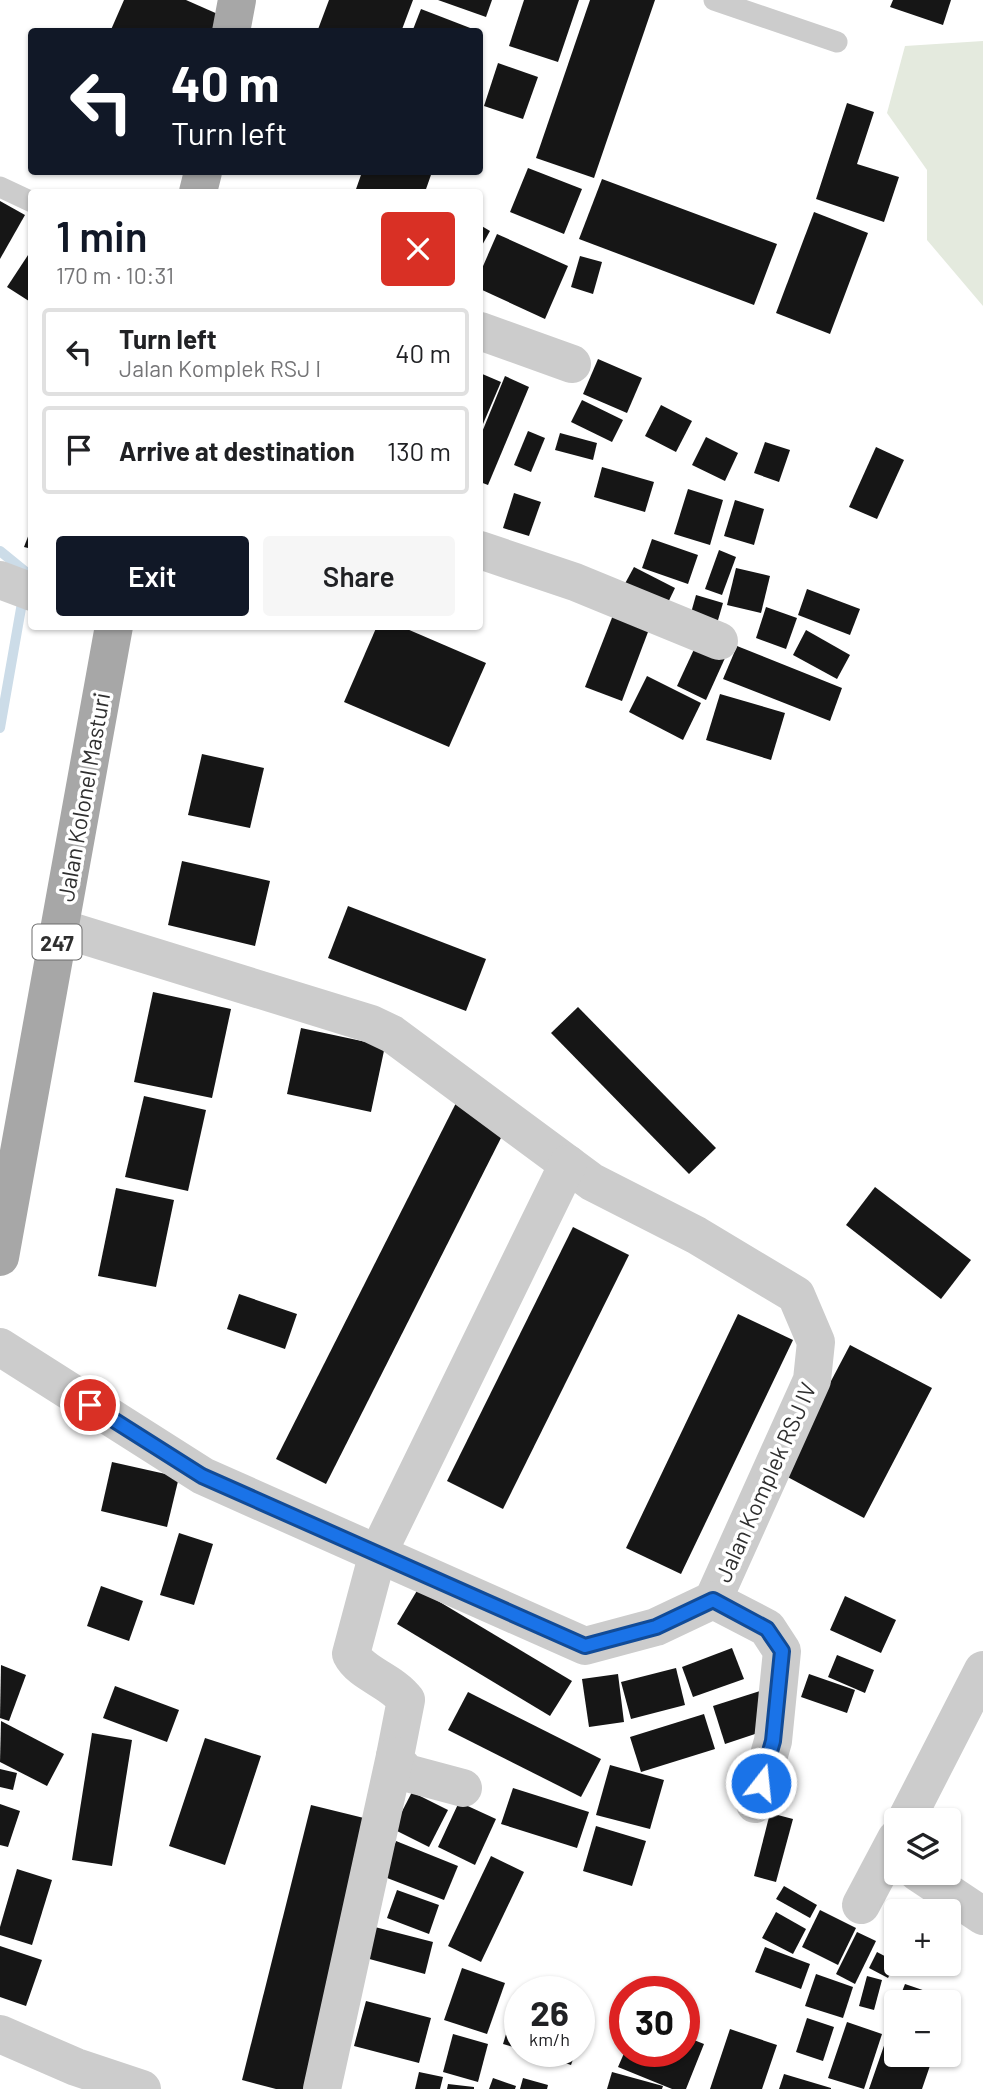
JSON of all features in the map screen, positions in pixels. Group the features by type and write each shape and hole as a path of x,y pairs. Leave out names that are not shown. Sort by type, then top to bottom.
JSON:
{"main road":[{"path":"232,28 237,0"},
{"name":"Jalan Kolonel Masturi","path":"0,1257 113,630"}],"street":[{"path":"483,332 572,364"},
{"path":"483,551 575,582 719,641"},
{"path":"0,580 28,590"},
{"name":"Jalan Komplek RSJ IV","path":"60,928 371,1024 391,1034 592,1182 696,1235 796,1295 816,1342 812,1380 713,1600"},
{"path":"322,2089 406,1700 397,1689 355,1663 351,1654 377,1553 568,1164"},
{"path":"0,1347 202,1476 585,1646 656,1627 713,1600 767,1629 782,1651 773,1741 754,1804"},
{"path":"912,1808 983,1670"},
{"path":"396,1756 407,1773 463,1788"},
{"path":"861,1905 884,1876"},
{"path":"940,1885 983,1916"},
{"path":"0,2034 76,2067 142,2089"}],"lane":[{"path":"714,0 838,42"},
{"path":"0,187 28,200"}],"shaded area":[{"path":"983,41 983,306 927,240 927,170 887,113 905,46"}],"building":[{"path":"124,0 186,0 220,15 215,28 112,28"},
{"path":"329,0 413,0 402,28 318,28"},
{"path":"438,0 492,0 486,17"},
{"path":"524,0 579,0 558,62 509,46"},
{"path":"590,0 655,0 594,178 536,158"},
{"path":"893,0 951,0 943,25 890,7"},
{"path":"421,9 470,28 414,28"},
{"path":"498,63 538,77 523,119 484,106"},
{"path":"847,103 874,112 857,164 899,177 884,222 816,199"},
{"path":"528,168 582,189 564,234 510,212"},
{"path":"361,175 431,175 426,189 356,189"},
{"path":"602,179 777,244 754,305 579,239"},
{"path":"0,201 25,215 0,259"},
{"path":"814,212 868,233 830,334 776,313"},
{"path":"483,227 490,231 483,244"},
{"path":"497,234 568,266 545,319 483,290 483,266"},
{"path":"28,255 28,300 7,287"},
{"path":"580,256 602,262 593,294 571,287"},
{"path":"598,359 642,378 627,413 583,394"},
{"path":"483,374 501,382 483,424"},
{"path":"505,376 529,387 488,485 483,483 483,430"},
{"path":"582,400 623,420 612,442 571,422"},
{"path":"661,405 692,421 676,452 645,436"},
{"path":"528,431 545,438 531,472 514,465"},
{"path":"560,433 597,443 593,460 555,450"},
{"path":"706,437 738,453 725,481 692,465"},
{"path":"765,442 790,450 779,482 754,473"},
{"path":"876,447 904,460 877,519 849,507"},
{"path":"602,467 654,482 645,512 594,497"},
{"path":"688,489 723,500 710,545 674,534"},
{"path":"514,493 541,502 529,536 503,528"},
{"path":"735,500 764,509 754,545 724,536"},
{"path":"652,539 698,555 688,584 642,568"},
{"path":"719,550 736,557 722,595 705,589"},
{"path":"634,567 675,588 664,611 622,589"},
{"path":"736,568 770,576 761,613 727,605"},
{"path":"807,589 860,609 850,635 798,615"},
{"path":"696,595 723,603 716,627 689,620"},
{"path":"766,607 797,618 786,649 756,638"},
{"path":"615,610 651,624 622,701 585,687"},
{"path":"375,630 409,630 486,663 449,747 344,702"},
{"path":"806,630 850,655 837,679 793,655"},
{"path":"696,645 725,658 706,700 677,686"},
{"path":"737,646 842,688 830,721 723,679"},
{"path":"647,676 701,703 683,740 629,712"},
{"path":"720,694 785,713 771,760 706,740"},
{"path":"202,754 264,768 250,828 188,815"},
{"path":"182,861 270,881 255,946 168,925"},
{"path":"348,906 486,959 466,1011 328,958"},
{"path":"153,992 231,1009 212,1098 134,1082"},
{"path":"578,1007 716,1148 689,1174 551,1033"},
{"path":"301,1028 385,1046 371,1112 287,1094"},
{"path":"144,1096 206,1110 188,1191 125,1177"},
{"path":"456,1103 506,1128 326,1484 276,1459"},
{"path":"875,1187 971,1260 941,1299 846,1225"},
{"path":"116,1188 174,1200 156,1287 98,1276"},
{"path":"573,1227 629,1255 503,1509 447,1481"},
{"path":"239,1294 297,1314 285,1349 227,1329"},
{"path":"738,1314 793,1340 681,1574 626,1548"},
{"path":"850,1345 932,1388 864,1518 782,1474"},
{"path":"112,1462 179,1477 167,1527 101,1511"},
{"path":"179,1533 213,1544 194,1605 160,1595"},
{"path":"101,1586 143,1601 129,1641 87,1626"},
{"path":"418,1589 572,1681 550,1716 397,1624"},
{"path":"845,1596 896,1620 881,1653 830,1630"},
{"path":"732,1648 744,1679 693,1697 682,1667"},
{"path":"837,1655 874,1670 865,1693 828,1677"},
{"path":"1,1665 26,1675 9,1721 0,1718"},
{"path":"676,1668 685,1705 631,1719 621,1682"},
{"path":"618,1674 624,1722 589,1727 582,1679"},
{"path":"809,1674 855,1690 847,1713 801,1697"},
{"path":"115,1686 179,1710 167,1742 103,1718"},
{"path":"760,1691 773,1728 725,1744 713,1706"},
{"path":"468,1692 601,1759 581,1797 448,1730"},
{"path":"704,1714 715,1749 641,1772 630,1737"},
{"path":"1,1721 64,1754 47,1786 0,1762"},
{"path":"92,1733 132,1740 112,1866 72,1860"},
{"path":"205,1738 261,1756 225,1865 169,1846"},
{"path":"610,1765 664,1780 650,1829 596,1815"},
{"path":"0,1769 17,1773 13,1790 0,1787"},
{"path":"513,1788 589,1812 577,1848 501,1824"},
{"path":"412,1792 448,1810 429,1847 393,1829"},
{"path":"459,1802 496,1819 475,1865 438,1847"},
{"path":"0,1804 20,1811 8,1847 0,1845"},
{"path":"311,1805 372,1820 306,2089 276,2089 242,2080"},
{"path":"770,1813 793,1819 776,1882 754,1876"},
{"path":"596,1826 646,1841 632,1886 583,1871"},
{"path":"396,1841 458,1866 444,1900 382,1876"},
{"path":"491,1856 524,1872 481,1962 448,1946"},
{"path":"17,1869 52,1880 32,1945 0,1935"},
{"path":"784,1886 817,1905 810,1918 776,1899"},
{"path":"397,1890 439,1905 429,1934 387,1918"},
{"path":"820,1910 856,1928 838,1965 802,1947"},
{"path":"776,1912 806,1929 793,1954 762,1938"},
{"path":"371,1926 433,1942 425,1974 362,1957"},
{"path":"857,1932 876,1941 855,1984 836,1974"},
{"path":"0,1946 42,1960 26,2006 0,1997"},
{"path":"765,1947 810,1964 801,1989 755,1972"},
{"path":"877,1952 884,1956 884,1976 869,1968"},
{"path":"462,1968 504,1983 487,2034 444,2020"},
{"path":"816,1974 853,1987 843,2018 805,2006"},
{"path":"867,1976 882,1980 874,2010 859,2006"},
{"path":"905,1984 923,1990 903,1990"},
{"path":"366,2001 431,2018 419,2063 354,2046"},
{"path":"807,2018 834,2027 823,2061 796,2052"},
{"path":"847,2022 882,2034 864,2089 828,2078"},
{"path":"730,2029 777,2045 762,2089 710,2089"},
{"path":"453,2034 488,2044 478,2082 443,2072"},
{"path":"884,2046 884,2067 930,2067 922,2089 869,2089"},
{"path":"618,2067 695,2067 686,2089 672,2089"},
{"path":"419,2072 443,2077 440,2089 415,2089"},
{"path":"612,2072 663,2086 662,2089 607,2089"},
{"path":"784,2074 831,2088 831,2089 779,2089"},
{"path":"493,2078 516,2086 515,2089 489,2089"},
{"path":"523,2078 548,2085 547,2089 520,2089"},
{"path":"448,2084 474,2087 474,2089 447,2089"}],"waterway":[{"path":"0,551 27,573 26,577"},
{"path":"0,728 23,597"}],"route":[{"path":"90,1405 202,1476 585,1646 656,1627 713,1600 767,1629 782,1651 773,1741 761,1783"}]}
